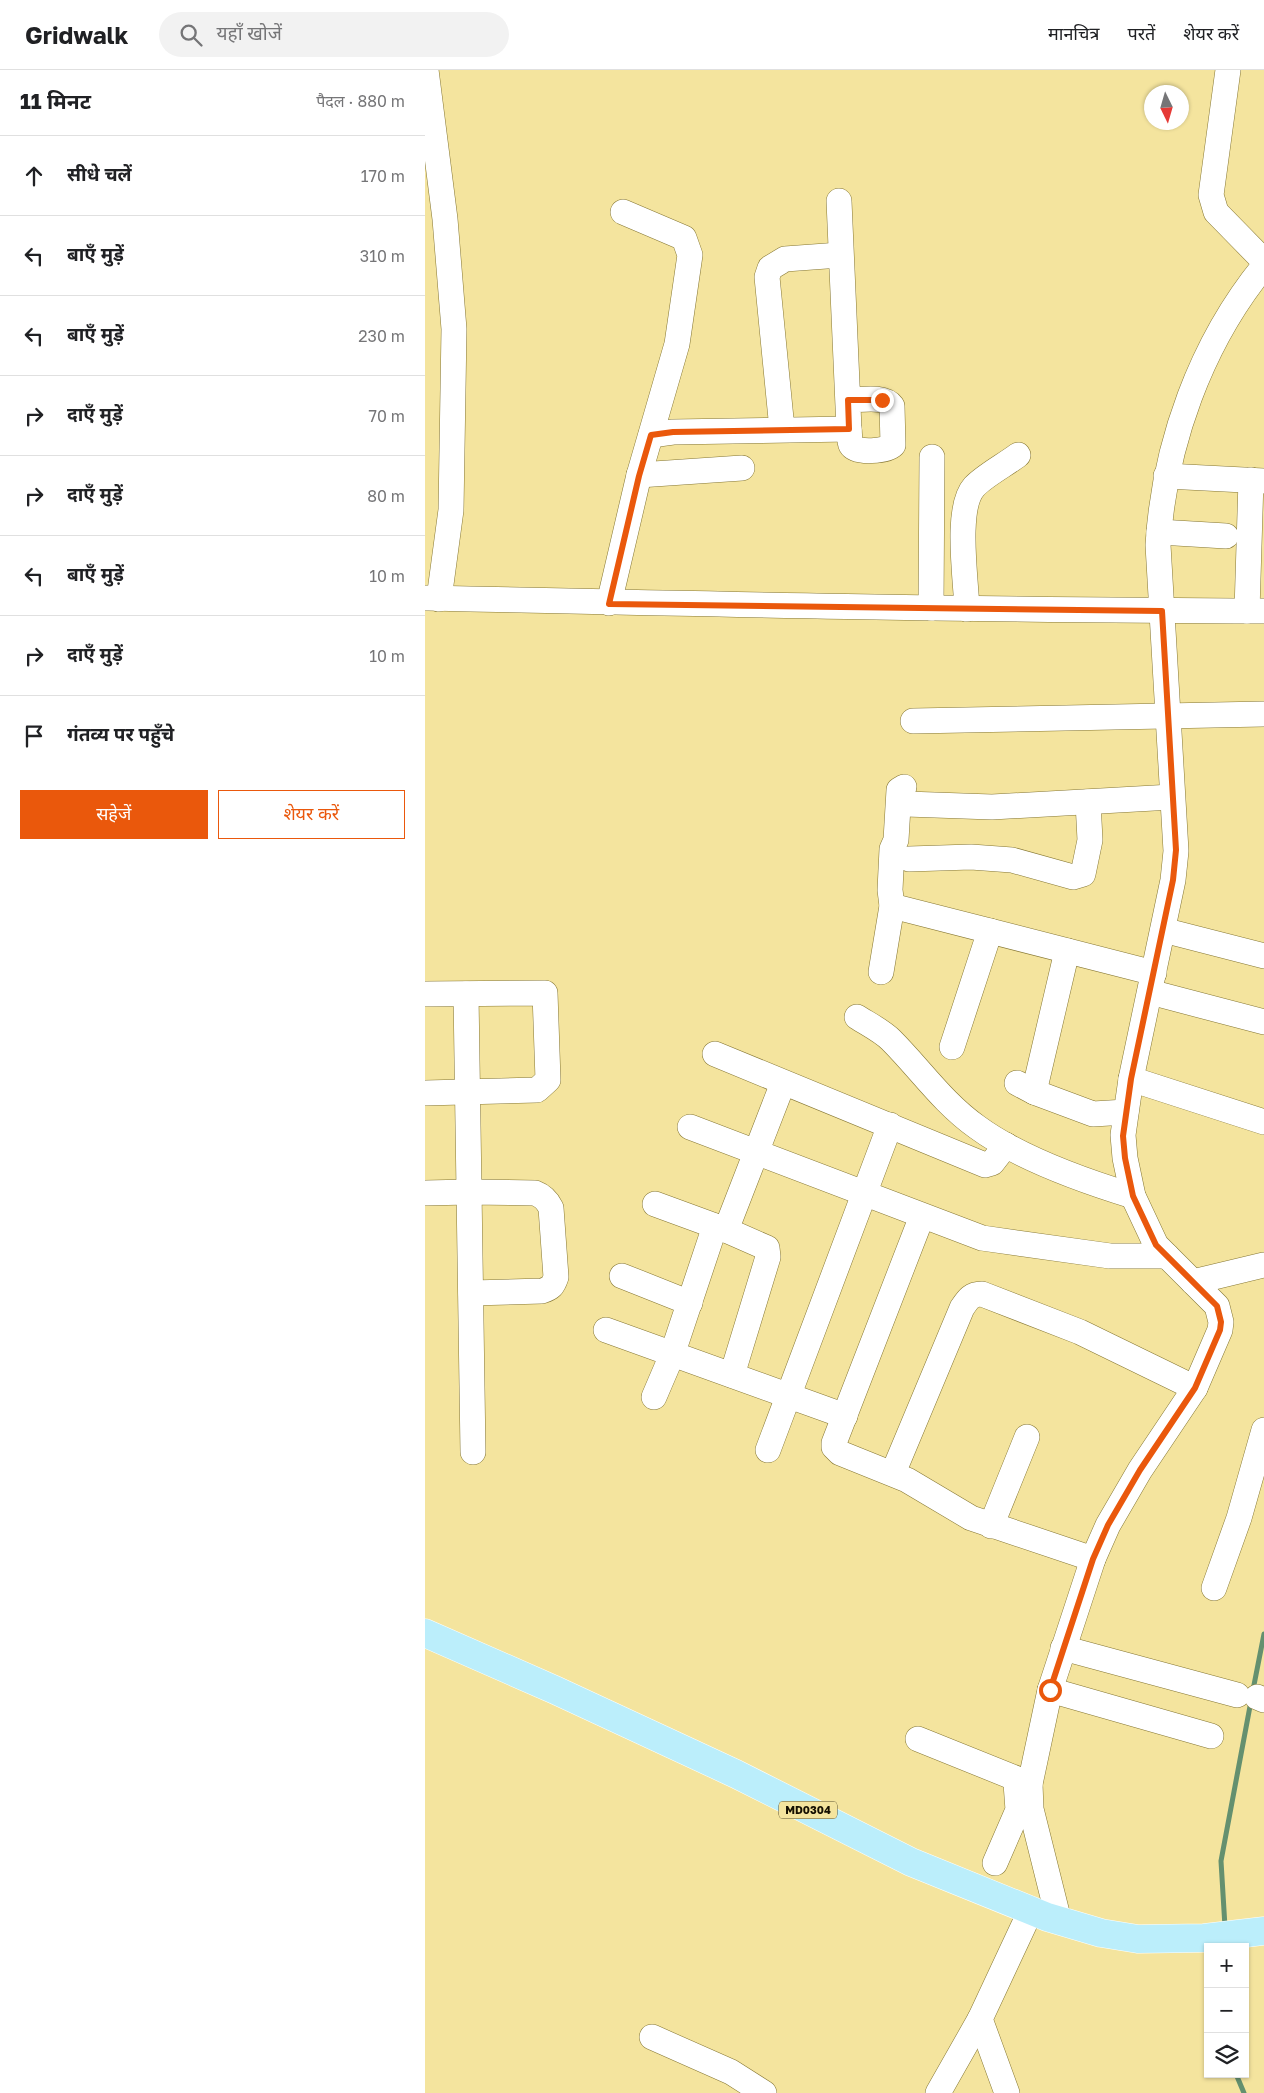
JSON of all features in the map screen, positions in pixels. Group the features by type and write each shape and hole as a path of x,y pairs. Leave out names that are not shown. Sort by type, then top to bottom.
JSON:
{"main road":[{"name":"MD0304","path":"425,1633 555,1690 736,1774 911,1862 1059,1921 1101,1933 1138,1939 1204,1938 1261,1931"}],"street":[{"path":"426,70 445,219 454,329 451,510 432,598 609,604 1255,611 1257,480 1166,476"},
{"path":"1228,70 1211,195 1212,203 1216,212 1264,261"},
{"path":"839,201 840,255 849,429 851,445 862,450 884,449 893,445 892,406 890,403 882,400 848,400"},
{"path":"609,604 639,476 677,344 690,255 683,238 623,212"},
{"path":"782,429 767,277 771,268 785,258 840,255"},
{"path":"995,1863 1018,1810 1023,1781 1050,1690 1093,1559 1108,1525 1140,1470 1195,1388 1220,1330 1221,1322 1217,1306 1156,1245 1133,1196 1125,1158 1123,1136 1131,1079 1173,880 1176,850 1159,532 1166,476 1186,406 1204,363 1244,290 1264,266"},
{"path":"651,435 673,432 849,429"},
{"path":"967,609 963,516 966,499 974,486 1018,456"},
{"path":"931,608 932,457"},
{"path":"639,476 742,468"},
{"path":"1159,532 1226,536"},
{"path":"913,720 1169,714 1264,714"},
{"path":"881,972 892,906 890,890 892,849 896,840 899,790 906,795 992,807 1172,796"},
{"path":"909,859 971,857 1012,860 1073,877 1083,874 1090,840 1088,802"},
{"path":"892,906 1067,951 1264,1022"},
{"path":"1163,930 1264,956"},
{"path":"952,1048 990,931"},
{"path":"1067,951 1026,1087 1093,1114 1126,1112"},
{"path":"425,994 545,993 548,1080 537,1090 425,1093"},
{"path":"466,994 473,1452"},
{"path":"857,1017 890,1038 942,1096 977,1127 1006,1145 1089,1182 1133,1196"},
{"path":"715,1054 985,1166 992,1164 1006,1145"},
{"path":"1131,1079 1264,1122"},
{"path":"654,1398 720,1228 757,1152 783,1083"},
{"path":"768,1450 890,1125"},
{"path":"690,1127 982,1238 1110,1256 1167,1256"},
{"path":"425,1193 535,1193 543,1196 551,1208 556,1277 554,1284 542,1291 471,1293"},
{"path":"655,1204 767,1248 768,1257 732,1375"},
{"path":"923,1216 834,1442 836,1450 893,1473 971,1518 1093,1559"},
{"path":"1193,1282 1264,1265"},
{"path":"622,1276 690,1303"},
{"path":"893,1473 962,1308 970,1297 975,1294 982,1294 1080,1332 1195,1388"},
{"path":"606,1330 845,1416"},
{"path":"1215,1588 1239,1518 1264,1430"},
{"path":"991,1526 1027,1437"},
{"path":"1063,1648 1253,1697"},
{"path":"1050,1690 1211,1736"},
{"path":"917,1739 1023,1781"},
{"path":"1023,1781 1059,1921"},
{"path":"938,2093 980,2019 1031,1910"},
{"path":"980,2019 1007,2093"},
{"path":"652,2037 731,2072 764,2093"}],"waterway":[{"path":"1253,1690 1264,1634"},
{"path":"1225,1927 1221,1861 1251,1701"},
{"path":"1238,2078 1244,2093"}],"route":[{"path":"882,400 848,400 849,429 758,429 673,432 651,435 639,476 609,604 1162,611 1176,850 1173,880 1131,1079 1123,1136 1125,1158 1133,1196 1156,1245 1217,1306 1221,1322 1220,1330 1195,1388 1140,1470 1108,1525 1093,1559 1050,1690"}]}
